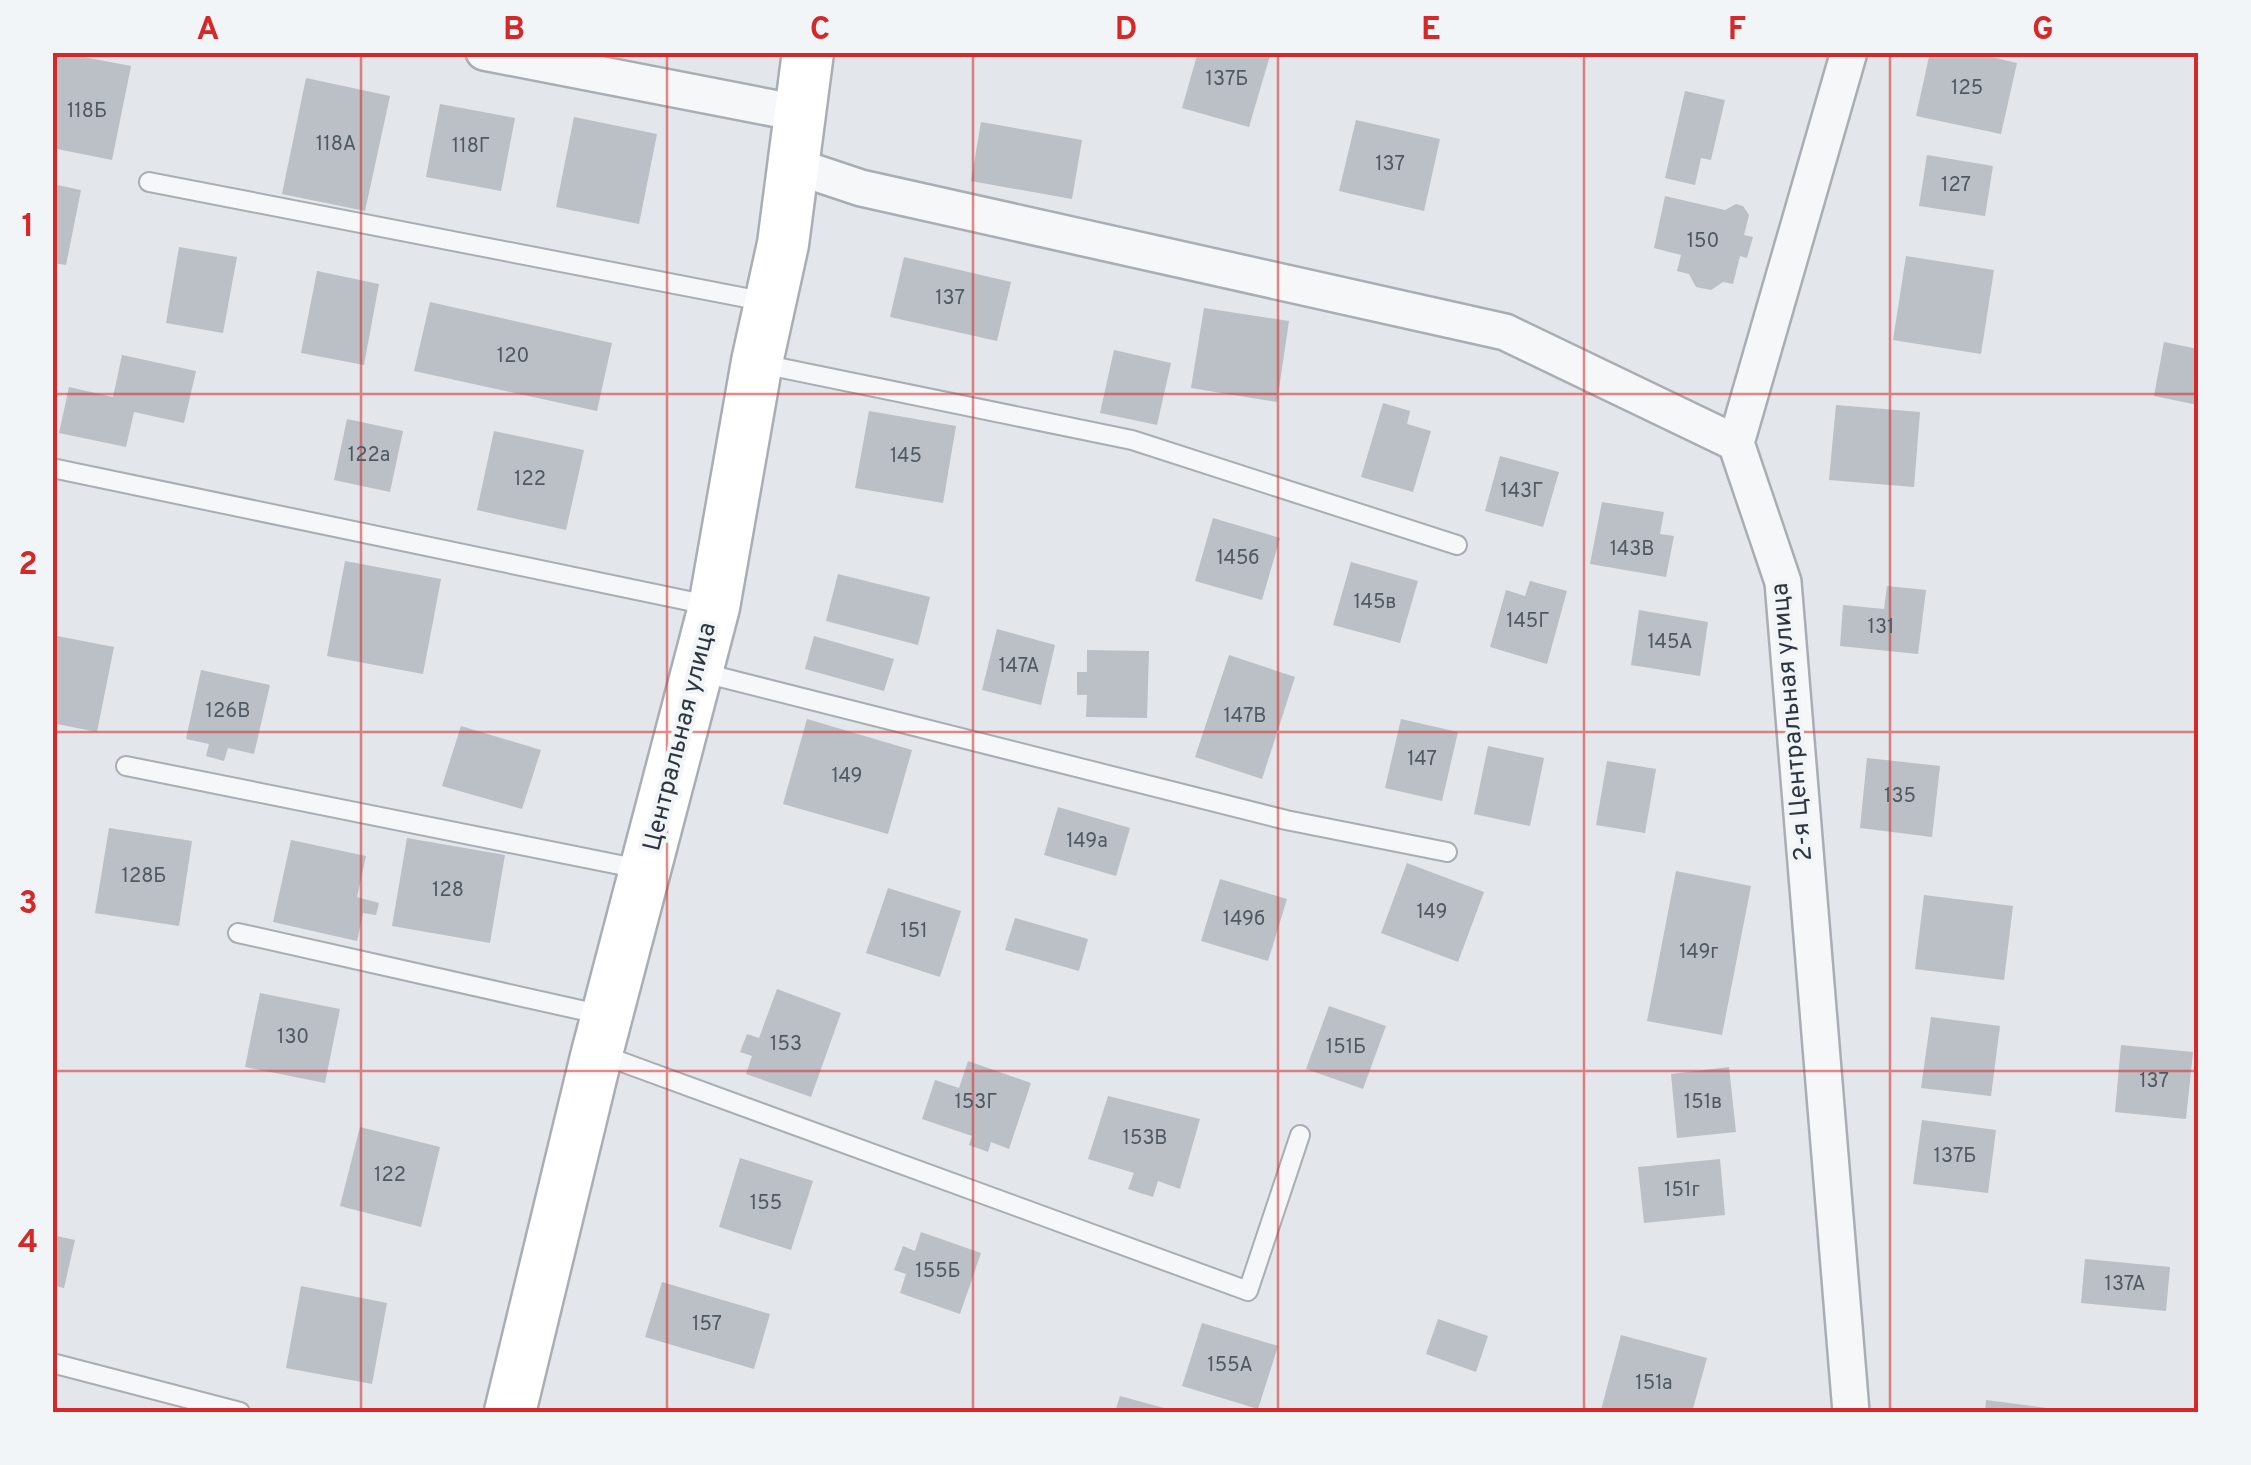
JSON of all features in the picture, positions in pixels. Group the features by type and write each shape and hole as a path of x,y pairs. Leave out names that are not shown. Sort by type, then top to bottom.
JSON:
{"street":[{"path":"484,52 798,113"},
{"name":"Центральная улица","path":"510,1412 602,1035 714,606 756,362 783,244 808,52"},
{"path":"795,166 860,188 1505,332 1736,443 1849,52"},
{"name":"2-я Центральная улица","path":"1736,443 1783,582 1851,1412"}],"lane":[{"path":"149,182 769,303"},
{"path":"756,362 1132,440 1457,545"},
{"path":"52,468 714,606"},
{"path":"699,672 1286,820 1448,852"},
{"path":"126,766 647,870"},
{"path":"238,933 602,1035 1248,1291 1300,1134"},
{"path":"52,1362 240,1412"}],"building":[{"path":"57,52 131,66 112,160 52,148 52,76"},
{"path":"1198,52 1271,52 1249,127 1182,108"},
{"path":"1930,52 1970,52 2017,63 2001,134 1916,116"},
{"path":"306,78 390,96 365,211 282,194"},
{"path":"1685,91 1725,100 1711,160 1701,158 1695,185 1665,178"},
{"path":"440,104 515,118 501,191 426,177"},
{"path":"574,117 657,134 639,224 556,207"},
{"path":"1356,120 1440,139 1424,211 1339,191"},
{"path":"981,122 1082,140 1072,199 971,181"},
{"path":"1927,155 1993,166 1985,216 1919,206"},
{"path":"52,184 81,190 66,265 52,263"},
{"path":"1665,196 1725,210 1736,204 1743,206 1749,215 1744,235 1753,237 1747,258 1740,256 1733,284 1723,282 1711,290 1696,287 1689,274 1677,271 1681,255 1654,248"},
{"path":"179,247 237,257 223,333 166,323"},
{"path":"1906,256 1994,270 1981,354 1893,340"},
{"path":"904,257 1011,282 997,341 890,317"},
{"path":"317,271 379,284 364,365 301,353"},
{"path":"430,302 612,343 597,411 414,371"},
{"path":"1204,308 1289,321 1277,402 1191,388"},
{"path":"2164,342 2198,349 2198,405 2154,396"},
{"path":"1114,350 1171,363 1157,425 1100,413"},
{"path":"122,355 196,371 184,423 134,412 126,447 59,433 69,387 113,397"},
{"path":"1383,403 1410,411 1407,424 1431,431 1413,492 1361,477"},
{"path":"1836,405 1920,412 1914,487 1829,480"},
{"path":"869,411 956,426 943,503 855,488"},
{"path":"347,419 403,431 390,492 334,480"},
{"path":"494,431 584,450 566,530 477,510"},
{"path":"1500,456 1559,472 1543,527 1485,511"},
{"path":"1602,502 1664,512 1660,534 1674,536 1666,577 1590,564"},
{"path":"1213,518 1280,538 1262,600 1195,581"},
{"path":"345,561 441,579 423,674 327,656"},
{"path":"1351,562 1418,581 1400,643 1333,625"},
{"path":"838,574 930,597 918,645 826,621"},
{"path":"1530,581 1567,591 1547,664 1490,647 1506,590 1525,596"},
{"path":"1887,586 1926,590 1918,654 1840,646 1843,605 1884,609"},
{"path":"1639,610 1708,622 1700,676 1631,665"},
{"path":"997,629 1055,645 1041,705 982,690"},
{"path":"52,635 114,647 97,732 52,723"},
{"path":"814,636 894,659 884,691 805,669"},
{"path":"1087,650 1149,651 1147,718 1086,717 1087,695 1077,695 1077,672 1087,672"},
{"path":"1229,655 1295,677 1262,779 1195,757"},
{"path":"201,670 270,685 254,754 228,748 224,761 206,756 209,744 186,739"},
{"path":"807,719 912,750 888,834 783,804"},
{"path":"1401,719 1458,732 1442,801 1385,788"},
{"path":"461,726 541,750 522,809 442,786"},
{"path":"1488,746 1544,758 1530,826 1474,814"},
{"path":"1867,758 1940,766 1932,837 1860,828"},
{"path":"1607,761 1656,769 1645,833 1596,825"},
{"path":"1058,807 1130,828 1116,876 1044,855"},
{"path":"109,828 192,841 179,926 95,913"},
{"path":"407,838 505,855 490,943 392,926"},
{"path":"291,840 366,856 357,897 379,903 376,915 363,913 357,941 273,922"},
{"path":"1407,863 1484,892 1458,962 1381,933"},
{"path":"1676,871 1751,886 1722,1035 1647,1021"},
{"path":"1220,879 1287,899 1268,961 1201,941"},
{"path":"888,888 961,911 940,977 866,953"},
{"path":"1924,895 2013,906 2004,980 1915,969"},
{"path":"1015,918 1088,939 1079,971 1005,950"},
{"path":"777,989 841,1013 811,1097 746,1074 752,1056 740,1052 747,1034 759,1038"},
{"path":"260,993 340,1009 325,1083 245,1067"},
{"path":"1329,1006 1386,1026 1363,1089 1306,1069"},
{"path":"1931,1017 2000,1026 1991,1096 1921,1088"},
{"path":"2121,1045 2193,1052 2186,1119 2115,1112"},
{"path":"968,1061 1031,1083 1009,1149 991,1142 988,1152 969,1145 972,1136 922,1119 935,1080 959,1088"},
{"path":"1729,1067 1736,1132 1677,1138 1671,1074"},
{"path":"1108,1096 1200,1119 1180,1189 1158,1181 1153,1197 1128,1189 1134,1173 1088,1159"},
{"path":"1922,1120 1996,1130 1988,1193 1913,1184"},
{"path":"360,1127 440,1147 421,1227 340,1206"},
{"path":"740,1158 813,1181 791,1250 719,1227"},
{"path":"1720,1159 1725,1215 1644,1223 1638,1167"},
{"path":"921,1232 981,1253 960,1314 900,1293 906,1274 894,1270 903,1246 915,1251"},
{"path":"52,1235 75,1240 64,1288 52,1285"},
{"path":"2085,1259 2170,1267 2166,1311 2081,1303"},
{"path":"662,1282 770,1314 754,1369 645,1337"},
{"path":"301,1286 387,1303 372,1384 286,1368"},
{"path":"1438,1319 1488,1336 1476,1372 1426,1354"},
{"path":"1202,1323 1278,1346 1258,1409 1182,1386"},
{"path":"1621,1335 1707,1358 1692,1412 1601,1410"},
{"path":"1120,1396 1175,1411 1175,1412 1115,1412"},
{"path":"1986,1400 2062,1410 2062,1412 1985,1412"}]}
